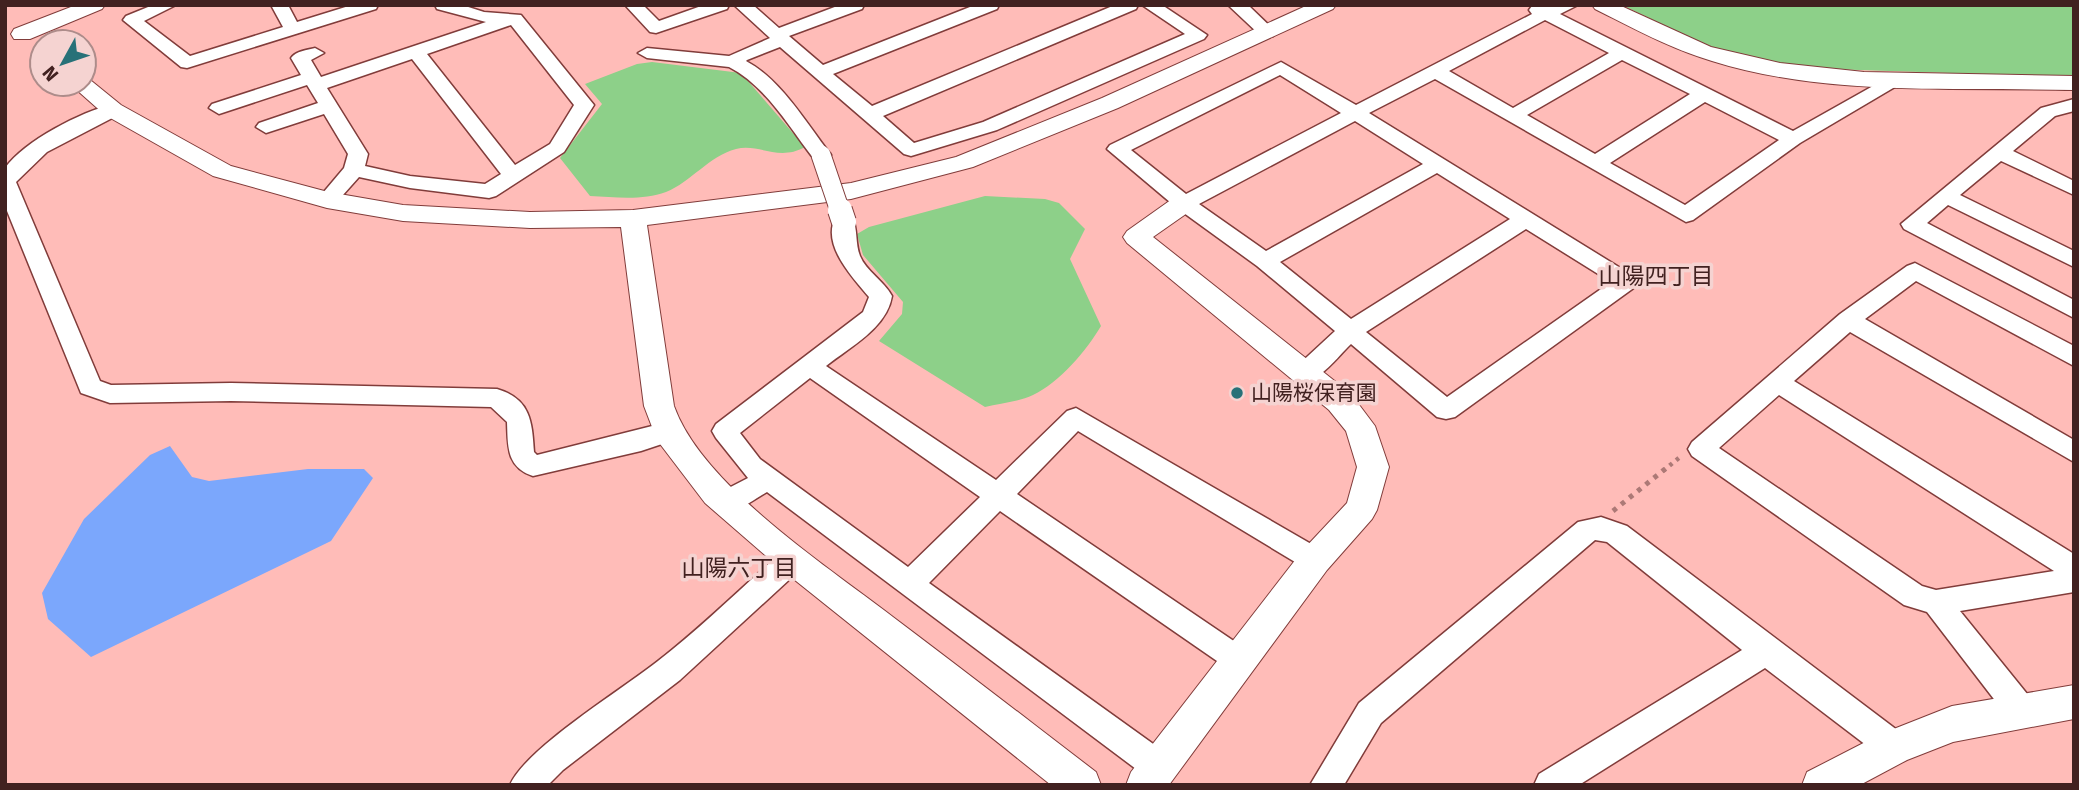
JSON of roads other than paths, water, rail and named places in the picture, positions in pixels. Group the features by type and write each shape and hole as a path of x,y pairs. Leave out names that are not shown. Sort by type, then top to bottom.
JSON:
{"street":[{"path":"13,28 95,5"},
{"path":"168,5 132,20 187,63 370,5"},
{"path":"279,5 293,30"},
{"path":"354,170 410,182 489,191 557,148 584,106 515,19 483,17 443,5"},
{"path":"633,5 656,28 721,5"},
{"path":"742,5 911,149 1011,117 1198,35 1150,5"},
{"path":"733,62 741,55 779,37 856,5"},
{"path":"819,73 991,5"},
{"path":"868,115 1130,5"},
{"path":"1236,5 1267,32"},
{"path":"98,98 113,110 222,171 327,200 428,215 530,220 633,218 851,191 964,162 1110,103 1326,5"},
{"path":"1526,5 1793,139"},
{"path":"647,53 733,62 743,66 774,97 821,155 844,222 844,244 851,265 881,296 879,307 871,318 725,431 751,466 909,583 1152,776 1315,560 1361,510 1373,467 1360,426 1340,402 1136,237 1184,203 1359,114 1546,13 1570,5"},
{"path":"1602,5 1690,47 1738,62 1844,79 2070,87"},
{"path":"219,108 416,52 515,19"},
{"path":"13,28 28,40"},
{"path":"416,52 513,176"},
{"path":"1512,116 1623,52"},
{"path":"315,53 300,58 358,154 354,170 327,200"},
{"path":"1282,67 1439,164 1627,282 1446,410 1265,261 1184,203 1117,149 1282,67"},
{"path":"1435,71 1686,215 1793,139 1896,81"},
{"path":"1595,163 1704,94"},
{"path":"2074,105 2048,112 1912,225 2074,310"},
{"path":"267,127 329,106"},
{"path":"113,110 62,134 31,154 14,169 6,182 90,387 110,394 231,392 497,398 519,418 521,456 533,466 640,442 668,432"},
{"path":"2048,112 2074,124"},
{"path":"2000,153 2074,189"},
{"path":"1265,261 1439,164"},
{"path":"1948,197 2074,260"},
{"path":"633,218 659,406 668,432 716,494 793,559 1082,785"},
{"path":"1304,374 1350,331 1525,219"},
{"path":"2074,356 1916,271 1848,320 1701,449 1914,596 1936,602 2074,580"},
{"path":"1848,320 2074,452"},
{"path":"809,366 1240,661"},
{"path":"1777,382 2074,569"},
{"path":"909,583 1076,418 1315,560"},
{"path":"726,502 768,478"},
{"path":"1326,785 1370,713 1588,530 1601,528 1617,534 1894,747"},
{"path":"526,785 552,759 670,670 793,559"},
{"path":"1936,602 2021,710"},
{"path":"1550,785 1766,651"},
{"path":"1821,785 1894,747 1952,724 2074,702"}],"water":[{"path":"170,446 192,477 209,481 308,469 364,469 373,478 331,541 91,657 48,619 42,593 84,519 150,455"}],"place":[{"name":"山陽桜保育園","path":"1237,393"}],"district":[{"name":"山陽四丁目","path":"1656,276"},
{"name":"山陽六丁目","path":"739,568"}]}
